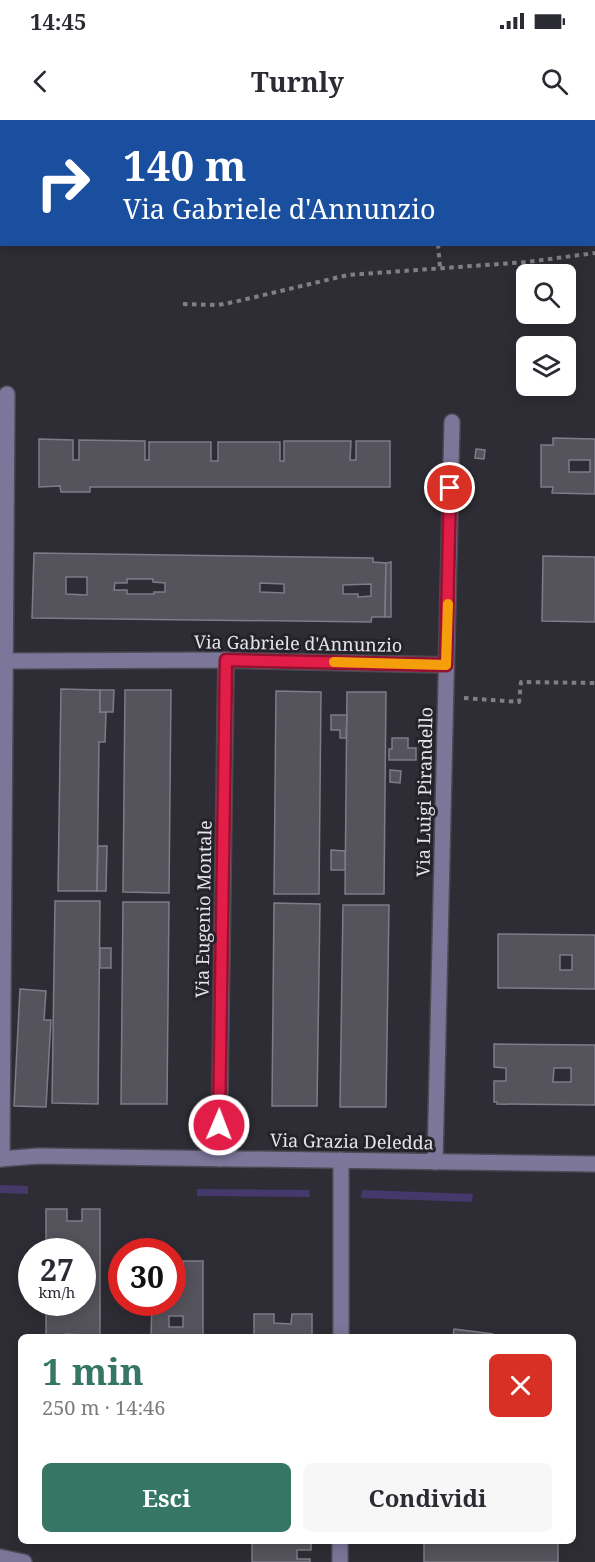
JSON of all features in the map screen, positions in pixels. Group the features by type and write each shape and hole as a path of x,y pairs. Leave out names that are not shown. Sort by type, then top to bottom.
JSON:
{"street":[{"path":"1,1159 7,394"},
{"name":"Via Luigi Pirandello","path":"435,1162 452,422"},
{"name":"Via Gabriele d'Annunzio","path":"5,661 226,660 446,665"},
{"name":"Via Eugenio Montale","path":"219,1159 226,660"},
{"name":"Via Grazia Deledda","path":"1,1159 38,1156 595,1164"},
{"path":"341,1160 341,1334"},
{"path":"340,1544 340,1562"},
{"path":"0,1557 24,1562"}],"path":[{"path":"438,246 440,267"},
{"path":"183,304 218,305 337,277 440,267 527,262 595,253"},
{"path":"446,697 519,702 521,682 595,682"}],"shaded area":[{"path":"0,1185 28,1186 28,1194 0,1193"},
{"path":"197,1189 309,1190 310,1197 197,1196"},
{"path":"362,1190 473,1194 472,1202 361,1198"}],"building":[{"path":"553,438 595,439 595,494 552,493 553,487 541,487 541,445 553,445","holes":["569,460 590,460 590,472 569,472"]},
{"path":"39,439 73,440 73,460 79,460 79,440 145,441 145,460 149,460 149,442 211,442 211,461 218,461 218,442 280,442 280,461 284,461 284,441 351,441 350,460 356,460 356,441 390,441 390,487 90,487 90,492 61,492 60,486 39,487"},
{"path":"476,449 485,450 484,459 475,458"},
{"path":"34,553 373,558 373,562 386,563 385,617 372,617 371,622 32,618","holes":["66,577 87,577 87,595 66,594","127,579 153,579 153,582 165,583 165,592 127,594 127,590 114,590 115,583 127,583","260,583 284,584 284,593 260,592","371,584 371,596 358,597 358,594 343,594 343,585"]},
{"path":"543,556 595,557 595,622 542,621"},
{"path":"391,562 391,617 385,617 386,563"},
{"path":"61,689 100,690 100,712 106,712 105,742 99,742 97,891 58,891"},
{"path":"100,690 114,690 113,712 100,712"},
{"path":"125,690 171,690 169,893 123,892"},
{"path":"276,691 321,692 319,894 274,894"},
{"path":"347,692 386,692 384,894 345,894"},
{"path":"331,715 347,715 346,738 340,738 340,730 331,730"},
{"path":"392,738 408,738 408,748 416,748 416,760 389,760"},
{"path":"390,770 401,771 400,783 390,782"},
{"path":"98,846 107,846 106,891 97,891"},
{"path":"331,850 345,851 345,870 331,870"},
{"path":"55,901 100,901 98,1104 52,1103"},
{"path":"123,902 169,902 167,1104 121,1104"},
{"path":"274,903 320,904 317,1106 272,1106"},
{"path":"343,905 389,905 386,1107 340,1107"},
{"path":"498,934 595,935 595,989 498,988","holes":["560,955 572,955 572,970 560,970"]},
{"path":"100,948 111,948 111,968 100,968"},
{"path":"20,989 46,991 44,1020 51,1020 46,1107 14,1106"},
{"path":"494,1044 595,1045 595,1105 497,1104 494,1102 494,1081 506,1081 506,1068 494,1067","holes":["554,1068 571,1068 571,1082 553,1082"]},
{"path":"46,1209 67,1209 67,1221 82,1221 82,1209 100,1209 100,1334 46,1334 46,1316 96,1316 96,1238 46,1238"},
{"path":"186,1261 203,1261 203,1334 151,1334 152,1316 169,1316 169,1327 183,1327 183,1316 186,1316"},
{"path":"254,1314 274,1314 274,1323 291,1324 292,1314 312,1314 312,1334 254,1334"},
{"path":"454,1329 493,1334 453,1334"},
{"path":"252,1544 311,1544 311,1550 297,1550 297,1559 310,1559 310,1562 252,1562"},
{"path":"424,1544 558,1544 558,1562 424,1562"}],"slow traffic":[{"path":"334,662 446,665 448,604"}],"route":[{"path":"219,1125 226,660 446,665 450,488"}]}
